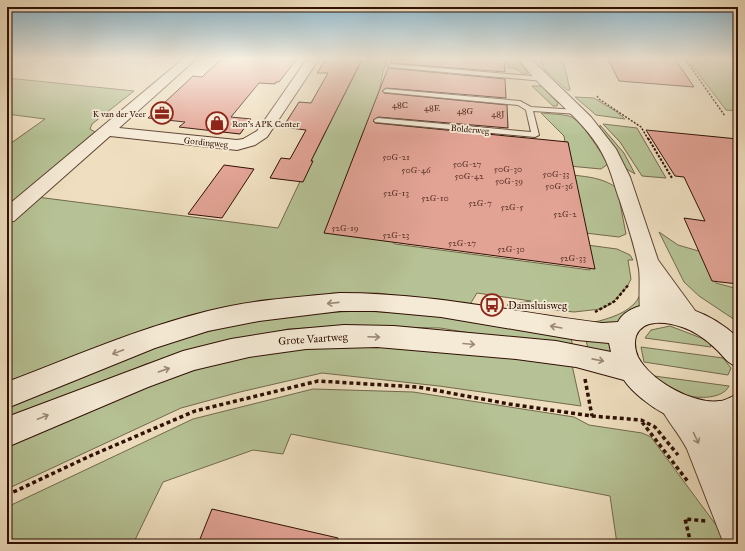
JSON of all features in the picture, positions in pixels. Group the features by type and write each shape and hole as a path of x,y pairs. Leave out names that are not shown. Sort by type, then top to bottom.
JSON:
{"street":[{"path":"7,216 160,85"},
{"name":"Gordingweg","path":"106,131 237,145 249,142 262,134 296,85"},
{"path":"549,85 578,112 605,143 620,173 648,262 653,303 652,313"},
{"path":"648,262 676,304 688,319"},
{"path":"7,395 150,340 208,320 259,310 340,302 376,302 441,308 577,330 602,333 623,332"},
{"path":"737,354 722,339 706,327 676,315 652,313 633,319 623,332 621,344 624,357 632,371 650,390 674,406 689,412 705,415 728,412 721,431 738,487"},
{"name":"Grote Vaartweg","path":"7,432 137,379 194,359 267,343 305,339 345,336 400,338 524,349 610,362 632,371"},
{"path":"674,406 690,425 708,464 728,519 738,536"}],"lane":[{"path":"386,91 520,103 529,109 578,112"},
{"name":"Bolderweg","path":"378,120 535,134 529,109"}],"path":[{"path":"703,85 725,116"},
{"path":"597,96 599,99 618,110 641,127 672,178"},
{"path":"590,313 603,309 614,303 621,296 631,280"},
{"path":"7,495 90,456 195,411 318,381 418,387 509,404 592,416 641,420 655,427 682,460 708,464"},
{"path":"641,420 694,490"},
{"path":"691,544 685,519 712,521"}],"green space":[{"path":"7,85 73,85 134,91 92,124 90,129 95,132 96,135 7,210 7,146 45,119 7,114"},
{"path":"350,85 380,85 378,97 368,122 386,124 365,183 383,235 395,244 590,270 587,245 617,249 630,255 633,260 628,260 631,279 627,287 611,304 601,309 574,312 507,305 531,301 477,293 469,306 378,293 337,294 7,386 7,223 37,197 278,228 304,173"},
{"path":"561,85 569,85 570,90 567,90"},
{"path":"707,85 738,85 738,111 726,110"},
{"path":"532,86 541,86 558,103 557,106 553,106"},
{"path":"575,97 594,98 617,112 625,119 596,115"},
{"path":"541,113 566,115 574,118 585,130 608,164 601,169 569,166 564,136"},
{"path":"603,124 637,128 666,178 642,176 620,142"},
{"path":"600,125 624,153 635,174 625,168 600,129"},
{"path":"573,175 601,180 617,188 626,234 619,237 585,233"},
{"path":"659,232 678,245 702,252 716,283 738,289 738,322 699,296 684,282"},
{"path":"643,290 646,306 619,323 587,324 624,312 635,302"},
{"path":"360,311 405,313 456,318 571,336 573,350 440,328 340,326 288,329 146,364 7,422 7,408 107,366 184,338 228,326 266,319 322,313"},
{"path":"670,326 709,341 711,347 645,338 651,330"},
{"path":"586,340 613,343 616,358 589,353"},
{"path":"322,346 410,346 572,365 581,406 439,386 322,373 240,392 181,408 7,489 7,447 148,385 249,353"},
{"path":"641,347 723,358 731,368 728,375 644,362"},
{"path":"654,376 729,386 726,390 716,396 697,397 686,395 670,387"},
{"path":"313,389 413,392 574,417 589,425 642,433 651,437 719,529 724,544 617,544 610,496 291,434 283,454 253,450 163,482 133,544 7,544 7,507 193,419"}],"building":[{"path":"184,85 258,85 231,117 251,119 240,134 179,127 185,122 148,118"},
{"path":"321,85 349,85 311,161 313,161 303,182 270,178 281,158 290,159 306,130 283,127 299,102 311,103"},
{"path":"382,85 505,85 506,98 386,88 382,91 384,93 507,105 508,128 378,117 373,121 375,123 568,142 595,269 324,233"},
{"path":"665,85 692,85 694,87"},
{"path":"646,130 738,139 738,284 712,281 684,218 705,221 684,177 675,176"},
{"path":"224,165 254,169 222,218 188,214"},
{"path":"212,509 338,538 337,544 198,544"}],"place":[{"name":"K van der Veer","path":"162,113"},
{"name":"Ron's APK Center","path":"217,123"},
{"name":"Damsluisweg","path":"492,305"}]}
